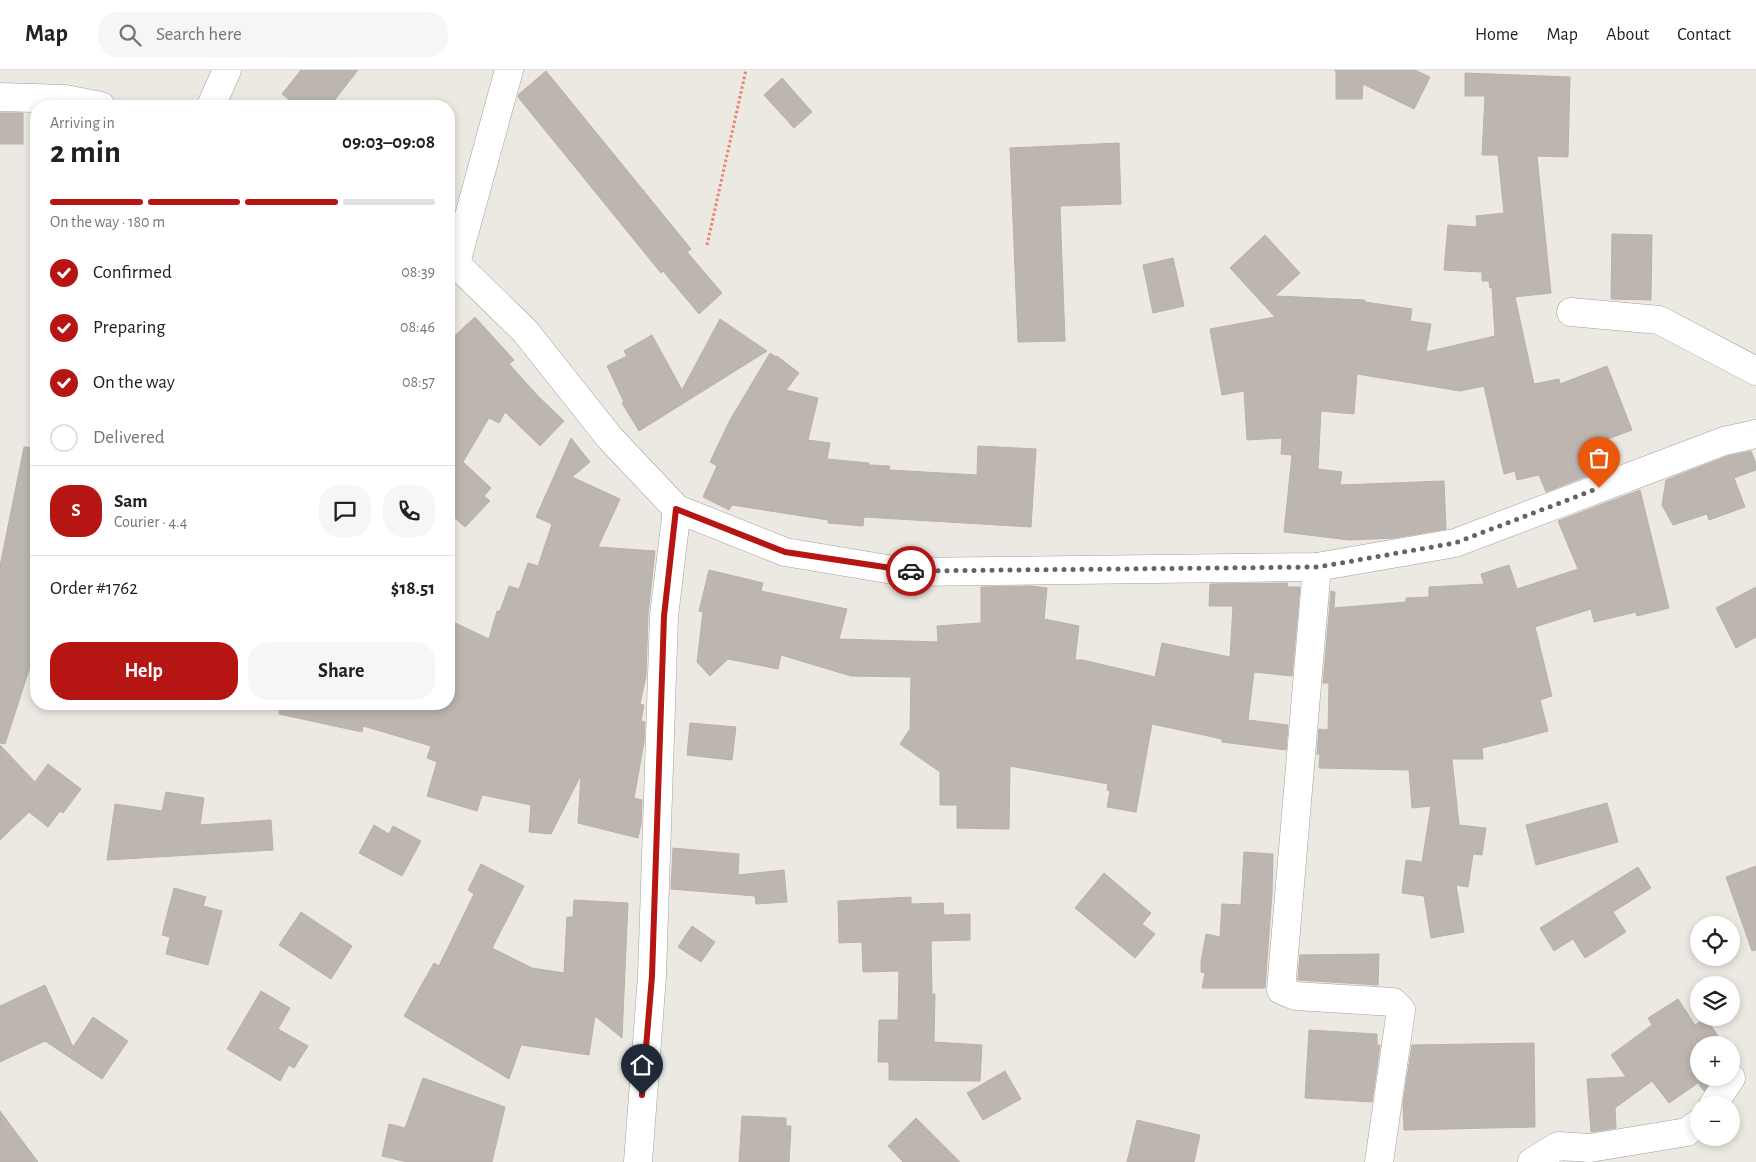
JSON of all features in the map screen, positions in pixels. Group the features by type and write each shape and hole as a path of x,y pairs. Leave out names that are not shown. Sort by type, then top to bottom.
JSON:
{"street":[{"path":"213,100 227,70"},
{"path":"455,250 509,70"},
{"path":"0,97 70,100"},
{"path":"455,263 526,331 609,437 676,509 785,552 905,572 1318,567 1455,543 1724,441 1756,434"},
{"path":"1571,312 1659,320 1756,371"},
{"path":"638,1162 652,976 664,616 676,509"},
{"path":"1318,567 1281,990 1295,996 1393,1002 1401,1010 1379,1162"},
{"path":"1532,1162 1558,1146 1590,1148 1687,1132 1690,1130"}],"path":[{"path":"707,245 746,70"}],"building":[{"path":"301,70 358,70 335,100 290,100 282,94"},
{"path":"1334,70 1415,70 1430,77 1414,109 1363,84 1362,99 1336,99 1336,71"},
{"path":"546,71 691,249 687,252 722,293 699,314 663,271 661,273 518,97 519,94"},
{"path":"1465,73 1570,77 1568,157 1537,156 1551,293 1515,297 1534,384 1559,379 1560,384 1607,366 1632,430 1586,447 1597,472 1546,492 1539,475 1517,480 1515,471 1504,474 1484,386 1460,391 1357,374 1354,414 1321,411 1318,469 1342,472 1340,485 1444,481 1446,529 1394,538 1349,540 1284,532 1292,455 1281,454 1282,438 1247,440 1244,391 1222,395 1210,329 1275,317 1230,268 1265,235 1300,273 1275,296 1365,300 1365,302 1412,309 1410,321 1431,324 1426,352 1495,336 1492,287 1490,288 1489,281 1482,281 1482,272 1444,270 1448,225 1477,227 1476,216 1504,213 1498,155 1482,155 1485,96 1465,96"},
{"path":"782,78 812,112 794,128 764,95"},
{"path":"0,113 23,113 23,144 0,144"},
{"path":"1119,143 1121,204 1060,206 1065,341 1018,342 1010,148"},
{"path":"1612,234 1652,235 1651,300 1611,299"},
{"path":"1173,258 1184,306 1153,313 1143,265"},
{"path":"475,317 514,360 509,364 564,421 540,446 505,412 499,423 489,418 463,462 491,488 484,496 490,501 465,527 455,518 455,335"},
{"path":"720,319 767,351 639,431 622,403 624,402 607,366 627,356 624,351 652,335 682,390"},
{"path":"770,353 777,356 799,373 786,390 818,398 808,440 830,443 827,459 890,466 889,470 977,475 978,446 1036,449 1031,527 864,517 863,526 828,523 828,520 732,505 729,510 703,497 717,466 710,462 730,420"},
{"path":"571,438 590,462 572,477 620,499 598,547 655,551 648,615 646,676 640,704 644,705 641,721 645,722 644,742 634,798 642,800 641,824 638,838 578,823 581,775 551,834 529,832 531,805 482,795 477,811 427,796 437,762 427,758 431,746 363,726 362,732 279,714 279,710 455,710 455,623 489,639 497,611 500,611 509,586 519,589 528,563 538,566 552,524 536,517"},
{"path":"24,447 30,448 30,670 5,744 0,743 0,566"},
{"path":"1751,451 1756,464 1756,470 1734,478 1745,507 1709,520 1707,514 1673,525 1662,505 1666,480 1728,456"},
{"path":"1640,490 1669,608 1637,616 1636,612 1594,622 1591,609 1535,627 1552,696 1540,700 1548,731 1504,743 1503,741 1503,743 1482,748 1483,759 1452,759 1459,825 1486,828 1482,855 1473,854 1468,887 1456,885 1464,932 1431,938 1424,896 1402,893 1406,860 1422,862 1431,806 1412,808 1409,770 1319,768 1320,754 1317,754 1319,729 1328,730 1329,683 1323,683 1331,591 1335,592 1334,608 1406,602 1406,598 1429,597 1429,587 1484,584 1481,574 1509,565 1517,589 1578,569 1558,521"},
{"path":"709,570 763,583 761,591 847,609 839,639 938,642 937,626 981,623 981,587 1031,586 1047,588 1044,619 1079,626 1075,660 1083,660 1155,677 1162,643 1230,657 1233,606 1209,606 1210,584 1288,583 1287,587 1300,587 1292,676 1254,672 1248,720 1288,725 1286,750 1222,742 1222,739 1152,724 1136,812 1107,807 1110,791 1107,790 1108,784 1010,766 1009,829 957,828 957,805 940,805 940,772 900,744 910,729 911,677 851,676 781,655 778,669 728,659 710,676 697,662 703,612 699,611"},
{"path":"1756,587 1756,637 1736,648 1716,608"},
{"path":"690,723 736,727 732,760 687,755"},
{"path":"0,745 35,782 48,764 81,789 63,813 60,811 48,827 29,812 0,840"},
{"path":"166,792 204,798 200,825 271,820 273,850 107,860 115,804 162,811"},
{"path":"1607,803 1618,842 1536,865 1526,825"},
{"path":"374,825 389,834 393,826 421,841 402,876 359,853"},
{"path":"673,848 739,854 738,875 784,870 787,902 756,904 755,896 671,889"},
{"path":"1244,852 1273,854 1265,988 1202,988 1205,973 1201,972 1201,962 1206,934 1220,937 1222,904 1241,905"},
{"path":"481,864 524,886 492,948 532,968 564,973 567,917 573,917 574,900 628,903 622,1038 595,1016 589,1055 521,1045 509,1079 404,1016 434,963 439,966 474,894 468,890"},
{"path":"1756,866 1756,950 1752,951 1726,877"},
{"path":"1638,867 1651,888 1613,912 1626,932 1585,958 1573,939 1554,951 1540,928"},
{"path":"1104,873 1151,913 1142,924 1155,934 1135,958 1075,908"},
{"path":"174,888 206,897 203,906 222,911 208,965 166,954 170,937 162,935"},
{"path":"911,897 911,904 943,903 944,915 970,914 970,940 931,941 932,994 935,994 934,1042 982,1045 980,1081 889,1080 889,1062 878,1062 879,1020 898,1020 899,971 863,972 862,942 839,943 838,901"},
{"path":"301,912 352,946 331,979 279,945"},
{"path":"692,926 715,942 701,962 678,947"},
{"path":"1379,954 1378,985 1298,980 1300,955"},
{"path":"45,985 73,1047 93,1017 128,1041 102,1079 45,1041 0,1062 0,1006"},
{"path":"261,991 290,1008 278,1029 308,1046 294,1068 289,1065 280,1081 227,1049"},
{"path":"1678,999 1690,1017 1690,1026 1711,1026 1718,1036 1690,1036 1690,1086 1694,1086 1669,1103 1652,1081 1615,1108 1616,1128 1591,1132 1587,1079 1626,1077 1611,1055 1652,1025 1648,1018"},
{"path":"1309,1030 1377,1034 1377,1045 1380,1045 1372,1102 1305,1098"},
{"path":"1534,1043 1535,1127 1404,1130 1403,1104 1412,1045"},
{"path":"1005,1071 1021,1099 983,1120 967,1093"},
{"path":"423,1078 505,1107 492,1162 407,1162 382,1156 389,1124 405,1128"},
{"path":"1700,1086 1707,1086 1704,1091"},
{"path":"0,1111 38,1162 0,1162"},
{"path":"742,1116 786,1118 786,1126 791,1126 789,1162 739,1162"},
{"path":"916,1118 960,1162 903,1162 888,1146"},
{"path":"1137,1120 1200,1135 1194,1162 1127,1162"}],"way so far":[{"path":"911,571 1318,567 1455,543 1599,488"}],"route":[{"path":"642,1095 652,976 664,616 676,509 785,552 905,572 911,571"}]}
